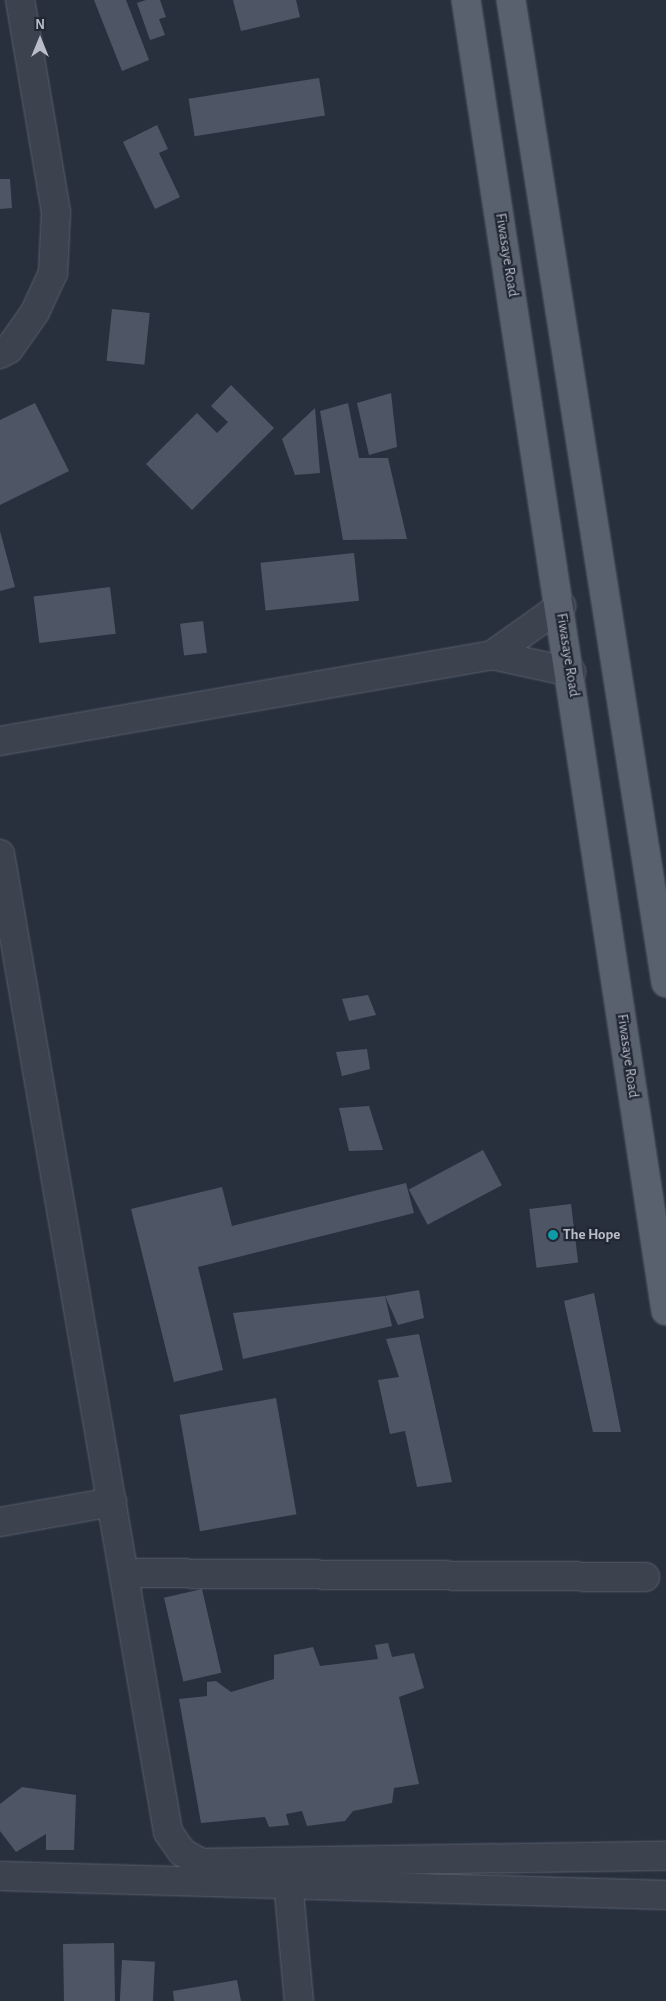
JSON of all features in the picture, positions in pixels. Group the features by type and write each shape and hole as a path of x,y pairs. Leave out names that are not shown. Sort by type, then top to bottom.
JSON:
{"main road":[{"name":"Fiwasaye Road","path":"466,0 561,606 666,1311"},
{"path":"511,0 666,983"}],"street":[{"path":"0,354 9,349 35,312 53,264 56,212 20,0"},
{"path":"492,654 561,606"},
{"path":"0,741 492,654 571,672"},
{"path":"0,854 168,1832 182,1852 202,1863 666,1856"},
{"path":"0,1522 112,1502"},
{"path":"124,1573 645,1577"},
{"path":"0,1876 288,1881 666,1895"},
{"path":"288,1881 299,2001"}],"building":[{"path":"94,0 126,0 149,60 122,71"},
{"path":"146,0 160,0 166,17 159,19 165,35 150,40 137,3"},
{"path":"233,0 296,0 300,17 241,31"},
{"path":"319,78 325,116 195,136 189,99"},
{"path":"157,125 168,149 159,153 180,197 155,209 123,142"},
{"path":"0,179 10,179 12,208 0,209"},
{"path":"112,309 150,313 144,365 107,361"},
{"path":"231,385 274,428 192,510 146,464 197,413 217,433 228,422 211,406"},
{"path":"391,393 397,447 369,455 357,403"},
{"path":"35,403 69,471 0,505 0,420"},
{"path":"348,403 359,458 388,458 407,539 343,540 320,411"},
{"path":"315,408 320,473 295,475 282,439"},
{"path":"0,531 15,587 0,591"},
{"path":"354,553 359,601 266,611 261,563"},
{"path":"110,587 116,634 39,643 34,596"},
{"path":"203,621 207,653 184,656 180,624"},
{"path":"368,995 376,1015 349,1021 342,999"},
{"path":"367,1049 370,1069 342,1076 336,1052"},
{"path":"369,1106 383,1150 349,1151 339,1108"},
{"path":"483,1150 502,1185 428,1225 409,1189"},
{"path":"406,1183 414,1213 198,1267 223,1370 174,1382 131,1209 222,1187 232,1226"},
{"name":"The Hope","path":"571,1204 578,1263 537,1268 529,1209"},
{"path":"419,1290 424,1318 398,1325 385,1296"},
{"path":"594,1293 621,1432 593,1432 564,1301"},
{"path":"385,1296 392,1326 243,1359 233,1313"},
{"path":"419,1334 452,1482 417,1487 405,1431 390,1434 378,1380 399,1377 386,1339"},
{"path":"276,1398 296,1514 200,1531 179,1415"},
{"path":"202,1589 221,1673 183,1682 164,1598"},
{"path":"388,1643 392,1657 414,1653 424,1688 399,1697 419,1784 394,1788 392,1803 353,1811 345,1821 307,1826 302,1811 286,1814 289,1825 269,1827 265,1817 201,1823 179,1699 207,1696 207,1682 216,1681 231,1692 274,1679 274,1655 313,1647 320,1666 378,1659 375,1645"},
{"path":"22,1787 76,1795 74,1850 46,1850 46,1834 16,1852 0,1831 0,1804"},
{"path":"114,1943 115,2001 64,2001 63,1944"},
{"path":"122,1960 155,1962 153,2001 120,2001"},
{"path":"237,1980 241,2001 174,2001 173,1991"}],"place":[{"name":"The Hope","path":"553,1235"}]}
